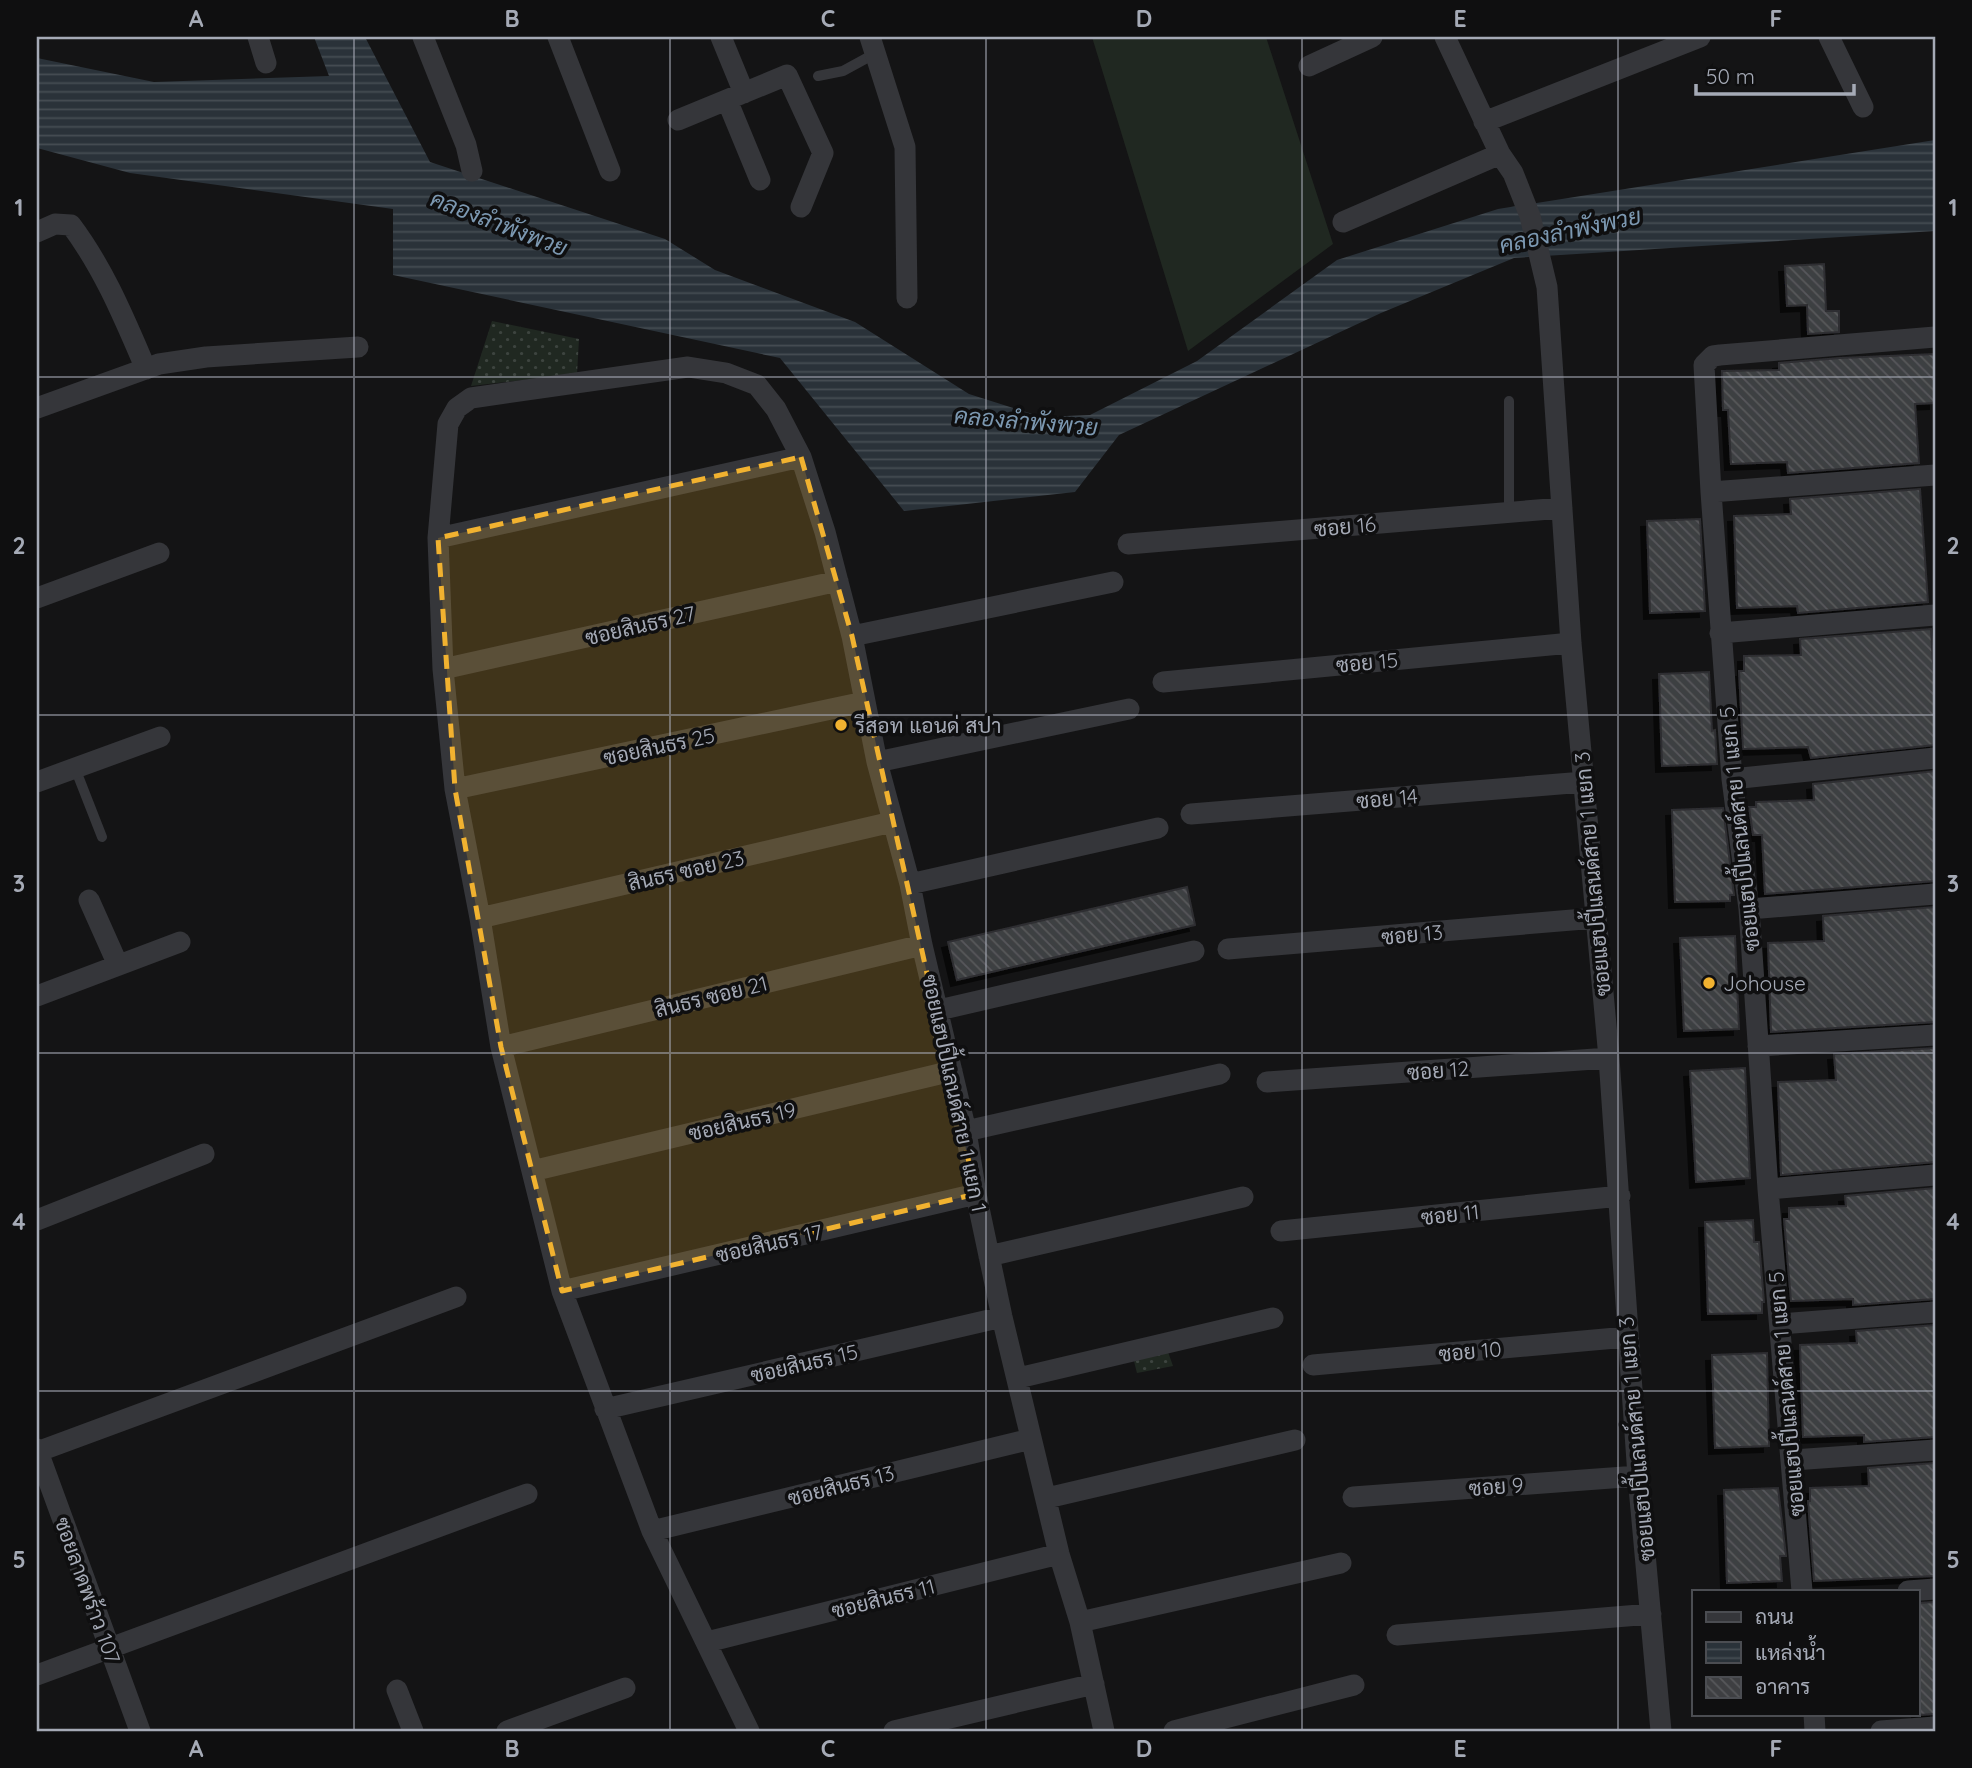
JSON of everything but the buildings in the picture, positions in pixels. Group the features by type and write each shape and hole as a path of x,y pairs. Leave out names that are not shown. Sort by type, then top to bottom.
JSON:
{"street":[{"path":"258,37 266,64"},
{"path":"423,37 466,145 472,171"},
{"path":"558,37 610,171"},
{"path":"721,37 735,97 760,180"},
{"path":"1309,66 1373,37"},
{"name":"ซอยแฮปปี้แลนด์สาย 1 แยก 3","path":"1445,37 1500,154 1513,173 1530,216 1547,287 1571,643 1609,1058 1638,1476 1661,1731"},
{"path":"1485,122 1700,37"},
{"path":"1829,37 1863,107"},
{"path":"873,45 905,148 907,298"},
{"path":"678,120 787,75 823,153 801,207"},
{"path":"1343,222 1500,154"},
{"path":"37,232 55,225 71,225 113,292 146,369"},
{"name":"ซอยแฮปปี้แลนด์สาย 1 แยก 5","path":"1802,1590 1768,1189 1749,909 1732,779 1720,633 1704,365 1713,356 1720,355 1935,337"},
{"path":"37,408 159,364 206,357 358,347"},
{"name":"ซอยแฮปปี้แลนด์สาย 1 แยก 1","path":"749,1731 652,1531 562,1291 501,1047 455,789 443,669 438,538 448,424 457,408 471,398 688,367 726,373 757,385 776,409 801,457 852,636 877,762 910,884 966,1131 976,1194 1002,1317 1059,1554 1080,1622 1104,1731"},
{"path":"438,538 801,457"},
{"path":"1711,492 1935,475"},
{"name":"ซอย 16","path":"1128,544 1562,508"},
{"path":"37,598 159,553"},
{"name":"ซอยสินธร 27","path":"443,669 838,580"},
{"path":"852,636 1113,582"},
{"path":"1720,633 1935,615"},
{"name":"ซอย 15","path":"1163,682 1571,643"},
{"name":"ซอยสินธร 25","path":"455,789 864,702"},
{"path":"877,762 1129,709"},
{"path":"37,782 160,737"},
{"path":"1732,779 1935,758"},
{"name":"ซอย 14","path":"1191,814 1584,782"},
{"name":"สินธร ซอย 23","path":"480,918 892,822"},
{"path":"910,884 1158,828"},
{"path":"1749,909 1935,894"},
{"path":"89,900 118,965"},
{"name":"ซอย 13","path":"1228,949 1597,919"},
{"path":"37,996 180,942"},
{"name":"สินธร ซอย 21","path":"501,1047 922,945"},
{"path":"939,1010 1194,951"},
{"path":"1758,1046 1935,1035"},
{"name":"ซอย 12","path":"1267,1082 1609,1058"},
{"name":"ซอยสินธร 19","path":"532,1171 952,1072"},
{"path":"966,1131 1220,1074"},
{"path":"37,1220 204,1154"},
{"path":"1768,1189 1935,1175"},
{"name":"ซอยสินธร 17","path":"562,1291 976,1194"},
{"name":"ซอย 11","path":"1281,1231 1620,1196"},
{"path":"989,1256 1243,1197"},
{"path":"37,1451 456,1297"},
{"path":"1780,1324 1935,1312"},
{"name":"ซอยสินธร 15","path":"605,1409 1002,1317"},
{"path":"1018,1378 1273,1318"},
{"name":"ซอย 10","path":"1313,1365 1628,1337"},
{"name":"ซอยสินธร 13","path":"652,1531 1031,1439"},
{"path":"1047,1498 1296,1440"},
{"path":"1793,1460 1935,1450"},
{"name":"ซอยลาดพร้าว 107","path":"37,1451 140,1731"},
{"name":"ซอย 9","path":"1353,1497 1638,1476"},
{"path":"37,1675 527,1494"},
{"name":"ซอยสินธร 11","path":"707,1643 1059,1554"},
{"path":"1080,1622 1341,1563"},
{"path":"1397,1635 1651,1614"},
{"path":"907,1730 1094,1684"},
{"path":"1174,1731 1354,1685"},
{"path":"507,1731 625,1688"},
{"path":"397,1689 413,1731"},
{"path":"1881,1731 1935,1727"}],"lane":[{"path":"818,76 843,71 873,45"},
{"path":"1509,401 1509,513"},
{"path":"75,768 102,837"}],"highlighted area":[{"path":"801,457 852,636 976,1194 562,1291 501,1047 455,789 438,538"}],"shaded area":[{"path":"1092,37 1266,37 1333,244 1188,351"},
{"path":"492,321 579,339 577,374 471,386"},
{"path":"1168,1352 1173,1366 1137,1373 1134,1361"}],"water":[{"name":"คลองลำพังพวย","path":"314,37 365,37 430,162 665,239 715,270 855,322 969,394 1042,417 1090,415 1197,361 1337,260 1498,209 1935,140 1935,231 1514,258 1381,313 1119,435 1075,492 904,511 780,358 393,275 393,209 130,173 37,148 37,58 154,82 329,76"}],"place":[{"name":"รีสอท แอนด่ สปา","path":"841,725"},
{"name":"Johouse","path":"1709,983"}]}
